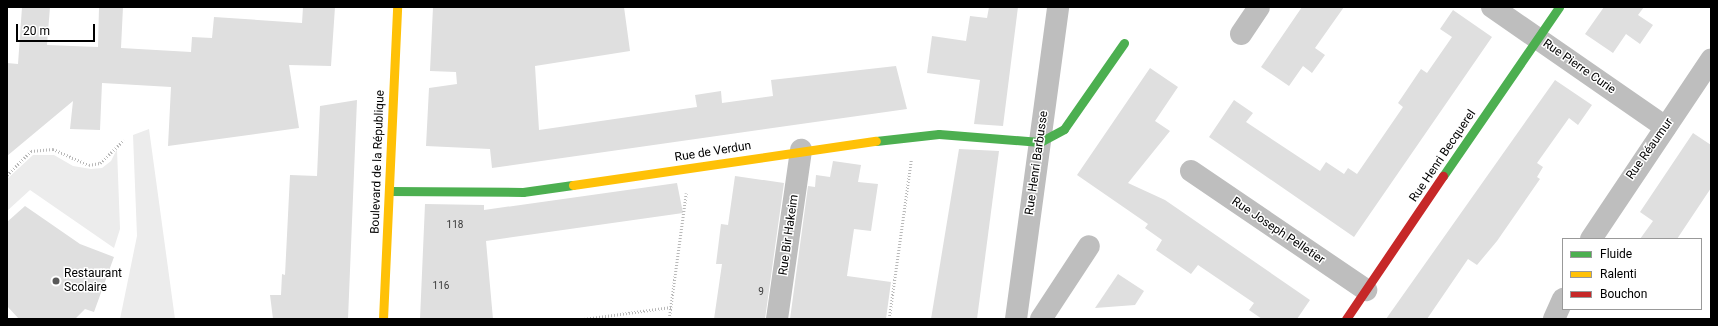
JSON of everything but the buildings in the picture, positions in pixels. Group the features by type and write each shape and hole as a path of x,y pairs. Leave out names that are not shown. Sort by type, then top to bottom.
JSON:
{"street":[{"name":"Boulevard de la République","path":"383,319 397,7"},
{"name":"Rue Henri Barbusse","path":"1016,319 1058,7"},
{"path":"1241,34 1259,7"},
{"name":"Rue Pierre Curie","path":"1492,7 1665,127"},
{"name":"Rue Henri Becquerel","path":"1346,319 1559,7"},
{"path":"1040,142 1064,129 1124,43"},
{"name":"Rue Réaumur","path":"1593,238 1665,127 1711,60"},
{"name":"Rue de Verdun","path":"389,191 497,195 801,150 939,134 1040,142"},
{"name":"Rue Bir Hakeim","path":"777,319 801,150"},
{"name":"Rue Joseph Pelletier","path":"1191,171 1366,290"},
{"path":"1041,319 1089,246"},
{"path":"1554,319 1562,302"}],"path":[{"path":"889,319 914,136"},
{"path":"7,174 31,151 53,149 89,165 100,163 124,140"},
{"path":"669,319 690,167"},
{"path":"584,319 670,307"}],"shaded area":[{"path":"149,129 175,319 120,319 137,236 133,135"},
{"path":"117,149 120,229 114,248 30,190 7,211 7,179 33,155 54,155 73,166 91,169 102,168 111,161"}],"traffic: fast":[{"path":"1443,176 1559,7"},
{"path":"876,141 939,134 1040,142 1064,129 1124,43"},
{"path":"389,191 523,192 573,185"}],"traffic: slow":[{"path":"383,319 397,7"},
{"path":"573,185 876,141"}],"traffic: jam":[{"path":"1346,319 1443,176"}],"place":[{"name":"Restaurant Scolaire","path":"56,281"}]}
